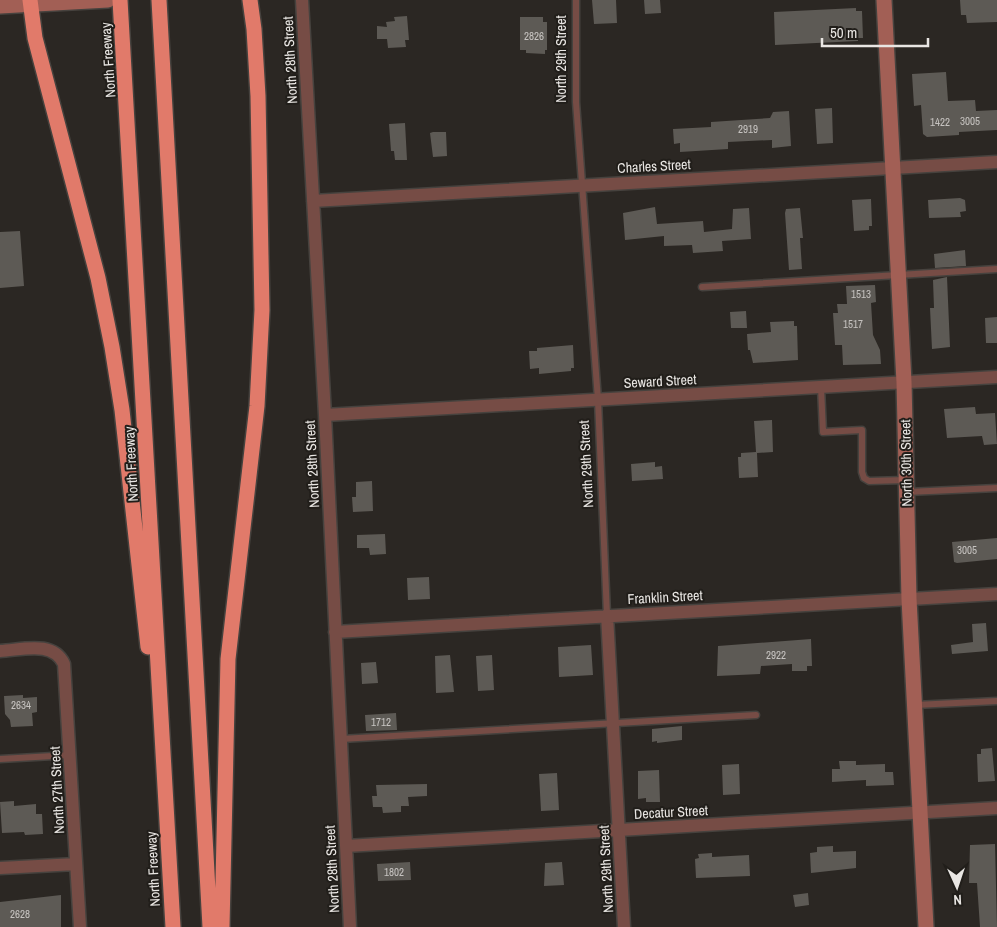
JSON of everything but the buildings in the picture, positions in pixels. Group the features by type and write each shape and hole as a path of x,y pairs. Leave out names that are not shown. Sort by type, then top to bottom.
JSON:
{"highway":[{"name":"North Freeway","path":"120,0 173,927"},
{"path":"159,0 210,927"},
{"path":"222,927 228,659 256,414 262,310 258,96 250,0"},
{"path":"30,2 35,38 98,278 116,372 141,580 170,885"}],"main road":[{"path":"0,6 30,2 108,0"},
{"name":"North 30th Street","path":"884,0 904,382 909,599 926,927"}],"street":[{"name":"North 28th Street","path":"302,0 325,415 350,927"},
{"name":"Charles Street","path":"313,201 584,184 997,162"},
{"name":"Seward Street","path":"325,415 997,377"},
{"name":"Franklin Street","path":"335,632 997,594"},
{"name":"North 29th Street","path":"606,615 624,927"},
{"name":"North 27th Street","path":"0,651 44,648 58,653 65,667 80,927"},
{"name":"Decatur Street","path":"346,846 997,808"},
{"path":"0,868 76,864"}],"lane":[{"name":"North 29th Street","path":"576,0 576,102 584,184 598,400 606,615"},
{"path":"702,287 997,269"},
{"path":"821,387 823,432 862,430 862,472 864,478 869,481 906,486 997,488"},
{"path":"914,706 997,701"},
{"path":"341,739 756,714"},
{"path":"0,759 71,755"}]}
